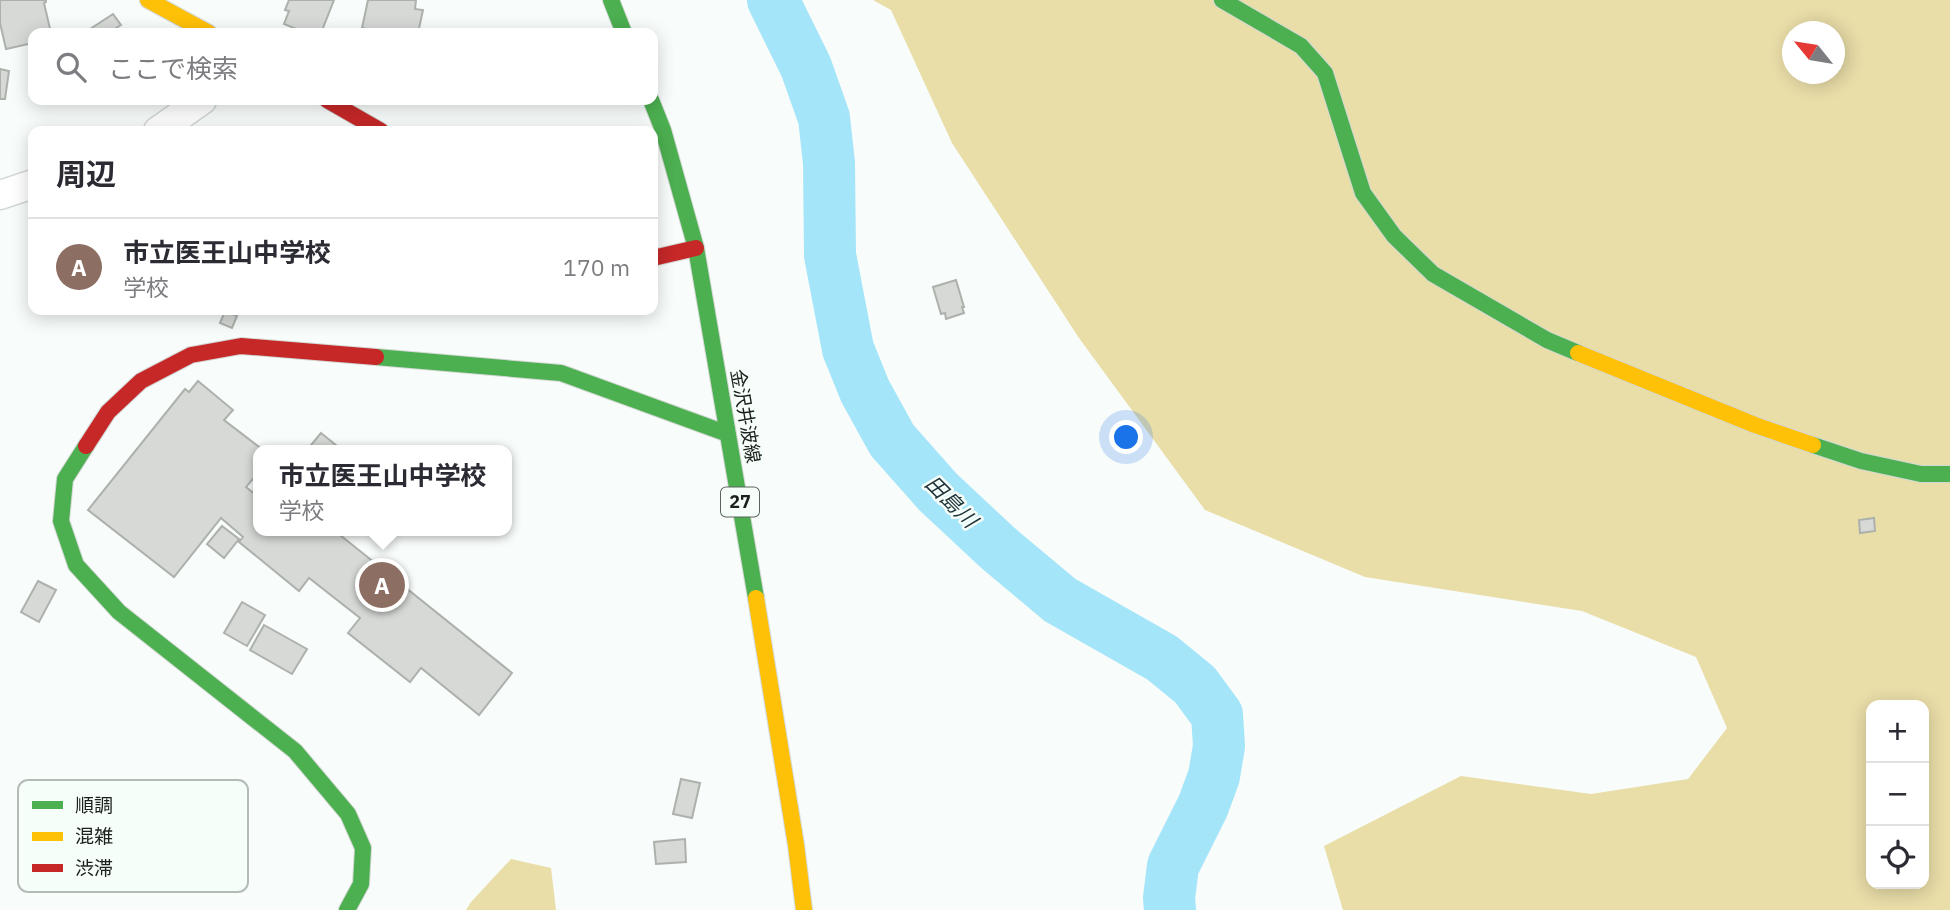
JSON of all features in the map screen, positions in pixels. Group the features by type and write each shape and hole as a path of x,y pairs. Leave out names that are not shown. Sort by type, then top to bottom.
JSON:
{"street":[{"path":"148,0 200,28"},
{"path":"611,0 622,28"},
{"path":"1222,0 1301,46 1325,73 1363,193 1394,236 1433,274 1547,340 1755,425 1861,461 1921,474 1950,474"},
{"path":"165,126 195,105"},
{"path":"336,105 372,126"},
{"name":"金沢井波線","path":"652,105 663,130 696,247 794,831 804,910"},
{"path":"0,195 28,186"},
{"path":"658,257 696,247"},
{"path":"347,910 361,884 363,848 348,814 295,751 119,612 76,565 61,521 65,480 108,412 141,381 191,355 241,346 561,373 728,434"}],"shaded area":[{"path":"873,0 1950,0 1950,910 1343,910 1324,846 1461,776 1591,794 1688,779 1727,728 1696,657 1582,611 1365,577 1205,510 1079,338 952,143 891,10"},
{"path":"511,859 551,868 556,910 466,910 471,902"}],"building":[{"path":"0,0 46,0 44,3 50,28 28,28 28,44 6,49 0,23"},
{"path":"289,0 334,0 323,28 294,28 284,24 289,11 285,10"},
{"path":"368,0 416,0 415,9 423,10 419,28 362,28"},
{"path":"113,14 121,25 116,28 92,28"},
{"path":"0,69 9,71 5,99 0,99"},
{"path":"956,280 964,313 946,319 945,313 941,314 933,287"},
{"path":"223,315 237,316 232,328 220,323"},
{"path":"198,381 233,410 224,420 256,445 253,445 253,479 246,487 253,493 253,536 341,536 512,673 479,715 421,668 410,682 348,633 360,618 309,578 299,591 239,542 243,537 221,518 174,577 88,510 185,389 189,392"},
{"path":"321,433 336,445 311,445"},
{"path":"1874,518 1875,531 1860,533 1859,520"},
{"path":"222,526 239,539 224,558 207,544"},
{"path":"38,581 56,590 39,622 21,612"},
{"path":"242,602 265,615 247,646 224,633"},
{"path":"264,625 307,649 292,674 250,650"},
{"path":"681,779 700,783 692,818 673,814"},
{"path":"685,839 686,862 656,864 654,842"}],"waterway":[{"name":"田島川","path":"773,0 806,67 824,118 829,163 830,255 848,349 865,391 892,440 938,492 998,548 1060,600 1162,658 1195,685 1217,715 1219,746 1214,776 1203,806 1173,866 1170,910"}],"traffic: fast":[{"path":"611,0 622,28"},
{"path":"1222,0 1301,46 1325,73 1363,193 1394,236 1433,274 1547,340 1578,353"},
{"path":"653,105 663,130 696,248 756,598"},
{"path":"376,357 561,373 728,434"},
{"path":"1813,445 1861,461 1921,474 1950,474"},
{"path":"86,446 65,479 61,521 76,565 119,612 295,751 348,814 363,848 361,884 347,910"}],"traffic: slow":[{"path":"148,0 200,28"},
{"path":"1578,353 1755,425 1813,445"},
{"path":"756,598 804,910"}],"traffic: jam":[{"path":"336,105 372,126"},
{"path":"658,257 696,248"},
{"path":"86,446 108,412 141,381 191,355 241,346 376,357"}],"place":[{"name":"市立医王山中学校","path":"382,585"}]}
